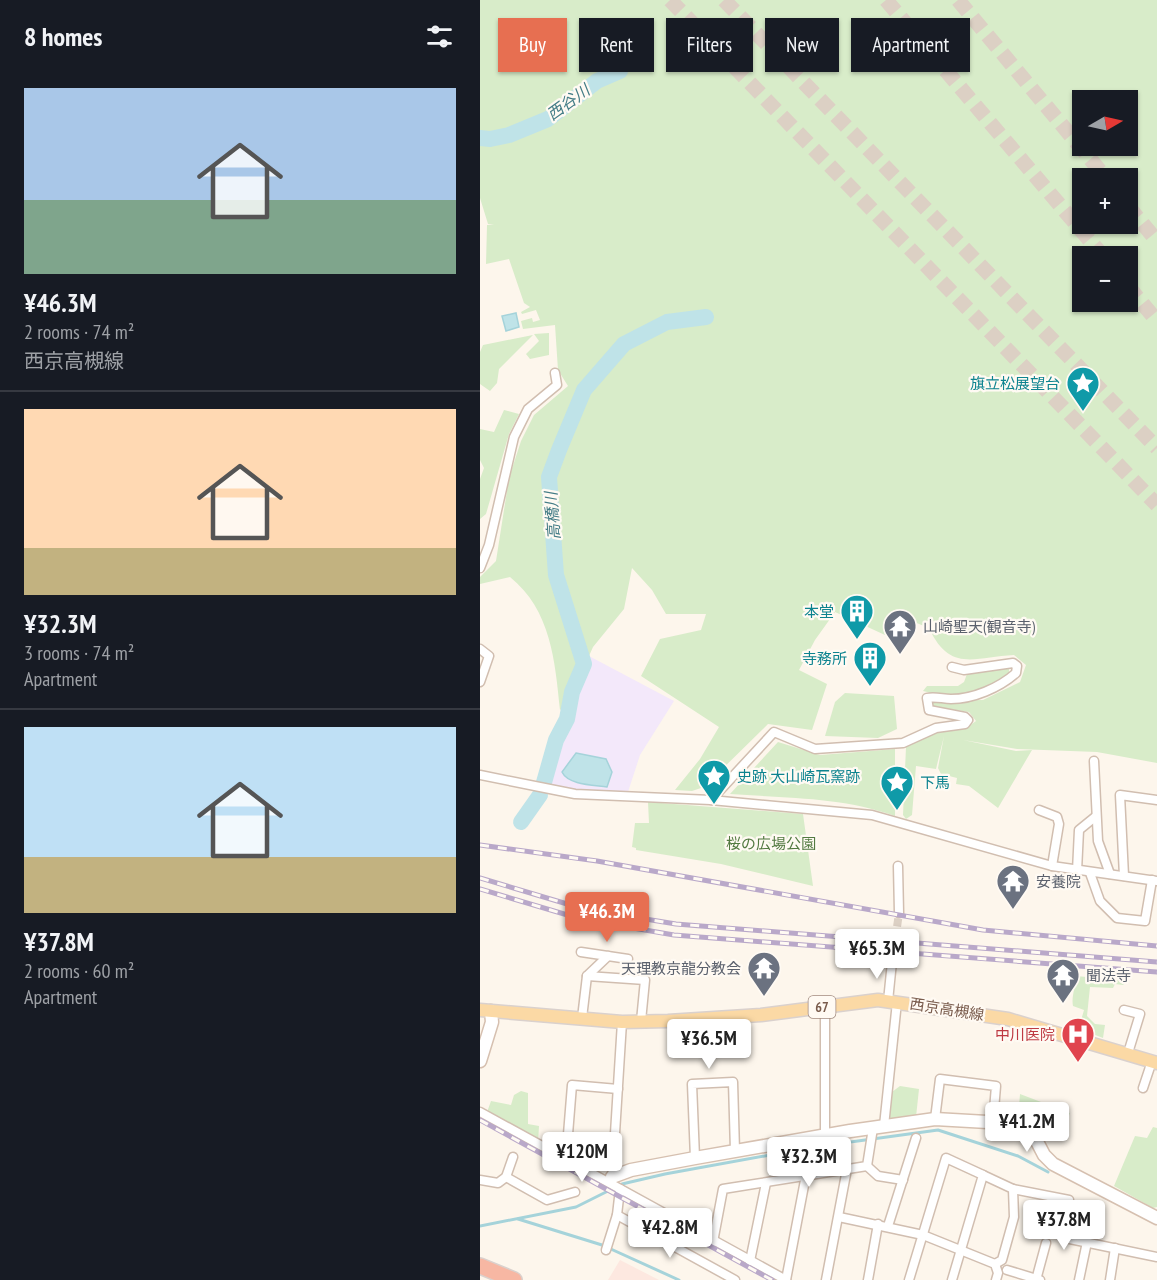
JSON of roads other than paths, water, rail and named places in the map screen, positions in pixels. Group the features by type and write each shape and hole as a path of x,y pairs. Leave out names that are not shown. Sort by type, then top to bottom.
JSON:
{"highway":[{"path":"480,1266 496,1276 514,1280"}],"main road":[{"name":"西京高槻線","path":"486,1011 622,1022 721,1018 868,1000 893,1001 1013,1020 1155,1062"}],"street":[{"path":"480,568 485,560 514,437 528,409 557,385 555,374"},
{"path":"480,649 489,656 480,682"},
{"path":"711,800 774,732 815,749 903,743 936,728 965,724 969,720 965,717 929,710 927,699 952,699 978,694 1008,680 1016,673 1017,666 1013,663 964,669 952,667"},
{"path":"1094,761 1098,841 1110,874"},
{"path":"480,775 575,794 711,800 872,816 1052,866 1154,881 1145,921 1117,918 1100,901 1090,873"},
{"path":"1124,876 1120,795 1157,800"},
{"path":"1039,810 1057,817 1059,824 1052,866"},
{"path":"1077,871 1079,830 1095,817"},
{"path":"898,866 899,913"},
{"path":"582,952 628,959"},
{"path":"582,1018 586,976 608,956"},
{"path":"867,1166 875,1133 893,1001 892,962"},
{"path":"586,976 645,980 641,1021"},
{"path":"825,1006 825,1135"},
{"path":"1124,1010 1140,1014 1128,1053"},
{"path":"480,1061 492,1022 486,1011"},
{"path":"606,1250 617,1215 615,1183 622,1022"},
{"path":"1143,1088 1155,1062"},
{"path":"935,1119 940,1079 996,1086 993,1122"},
{"path":"695,1158 692,1084 733,1082 735,1151"},
{"path":"566,1159 572,1085 618,1089"},
{"path":"480,1112 615,1183 713,1242 786,1280 806,1175"},
{"path":"615,1183 631,1170 825,1135 875,1133 935,1119 993,1122 1030,1128 1044,1155 1053,1164 1157,1218"},
{"path":"888,1226 916,1138"},
{"path":"480,1180 498,1183 506,1177 513,1157"},
{"path":"909,1280 946,1158 1013,1189 1069,1200 1065,1238 1157,1257"},
{"path":"713,1242 723,1189 766,1184 806,1175 867,1166"},
{"path":"867,1166 878,1176 903,1180"},
{"path":"826,1280 847,1169"},
{"path":"952,1280 983,1175"},
{"path":"506,1177 547,1200 575,1192"},
{"path":"750,1261 766,1184"},
{"path":"999,1269 1014,1217 1013,1189"},
{"path":"617,1215 735,1280"},
{"path":"839,1218 923,1234 999,1269 1037,1280 1046,1243"},
{"path":"868,1280 878,1224"},
{"path":"1079,1280 1087,1242"},
{"path":"1110,1280 1115,1248"}],"water":[{"path":"516,313 519,327 506,331 502,316"},
{"path":"576,753 606,759 612,772 607,787 582,784 565,776 562,772"}],"waterway":[{"name":"西谷川","path":"480,138 490,139 509,135 548,119 597,81 618,72"},
{"name":"高橋川","path":"543,786 556,740 567,719 572,692 584,664 556,575 549,477 584,390 624,344 667,322 706,317"},
{"name":"高橋川","path":"521,822 540,795"},
{"path":"480,1226 576,1207 622,1184 665,1174 814,1147 938,1130 1018,1156 1048,1172"},
{"path":"518,1219 602,1245 679,1280"}],"tunnel":[{"path":"670,0 1157,505"},
{"path":"724,0 1157,448"},
{"path":"886,0 1095,246"},
{"path":"958,0 1098,168"},
{"path":"1138,218 1157,241"},
{"path":"1138,298 1157,321"},
{"path":"892,962 899,913"}],"railway":[{"path":"480,845 597,861 983,930 1157,946"},
{"path":"480,878 584,909 676,924 1157,962"},
{"path":"480,889 581,919 674,935 1157,972"},
{"path":"480,1120 772,1280"}],"place":[{"name":"旗立松展望台","path":"1083,412"},
{"name":"本堂","path":"857,640"},
{"name":"山崎聖天(観音寺)","path":"900,655"},
{"name":"寺務所","path":"870,687"},
{"name":"史跡 大山崎瓦窯跡","path":"714,805"},
{"name":"下馬","path":"897,811"},
{"name":"安養院","path":"1013,910"},
{"name":"天理教京龍分教会","path":"764,997"},
{"name":"聞法寺","path":"1063,1004"},
{"name":"中川医院","path":"1078,1063"}],"park label":[{"name":"桜の広場公園","path":"771,843"}]}
